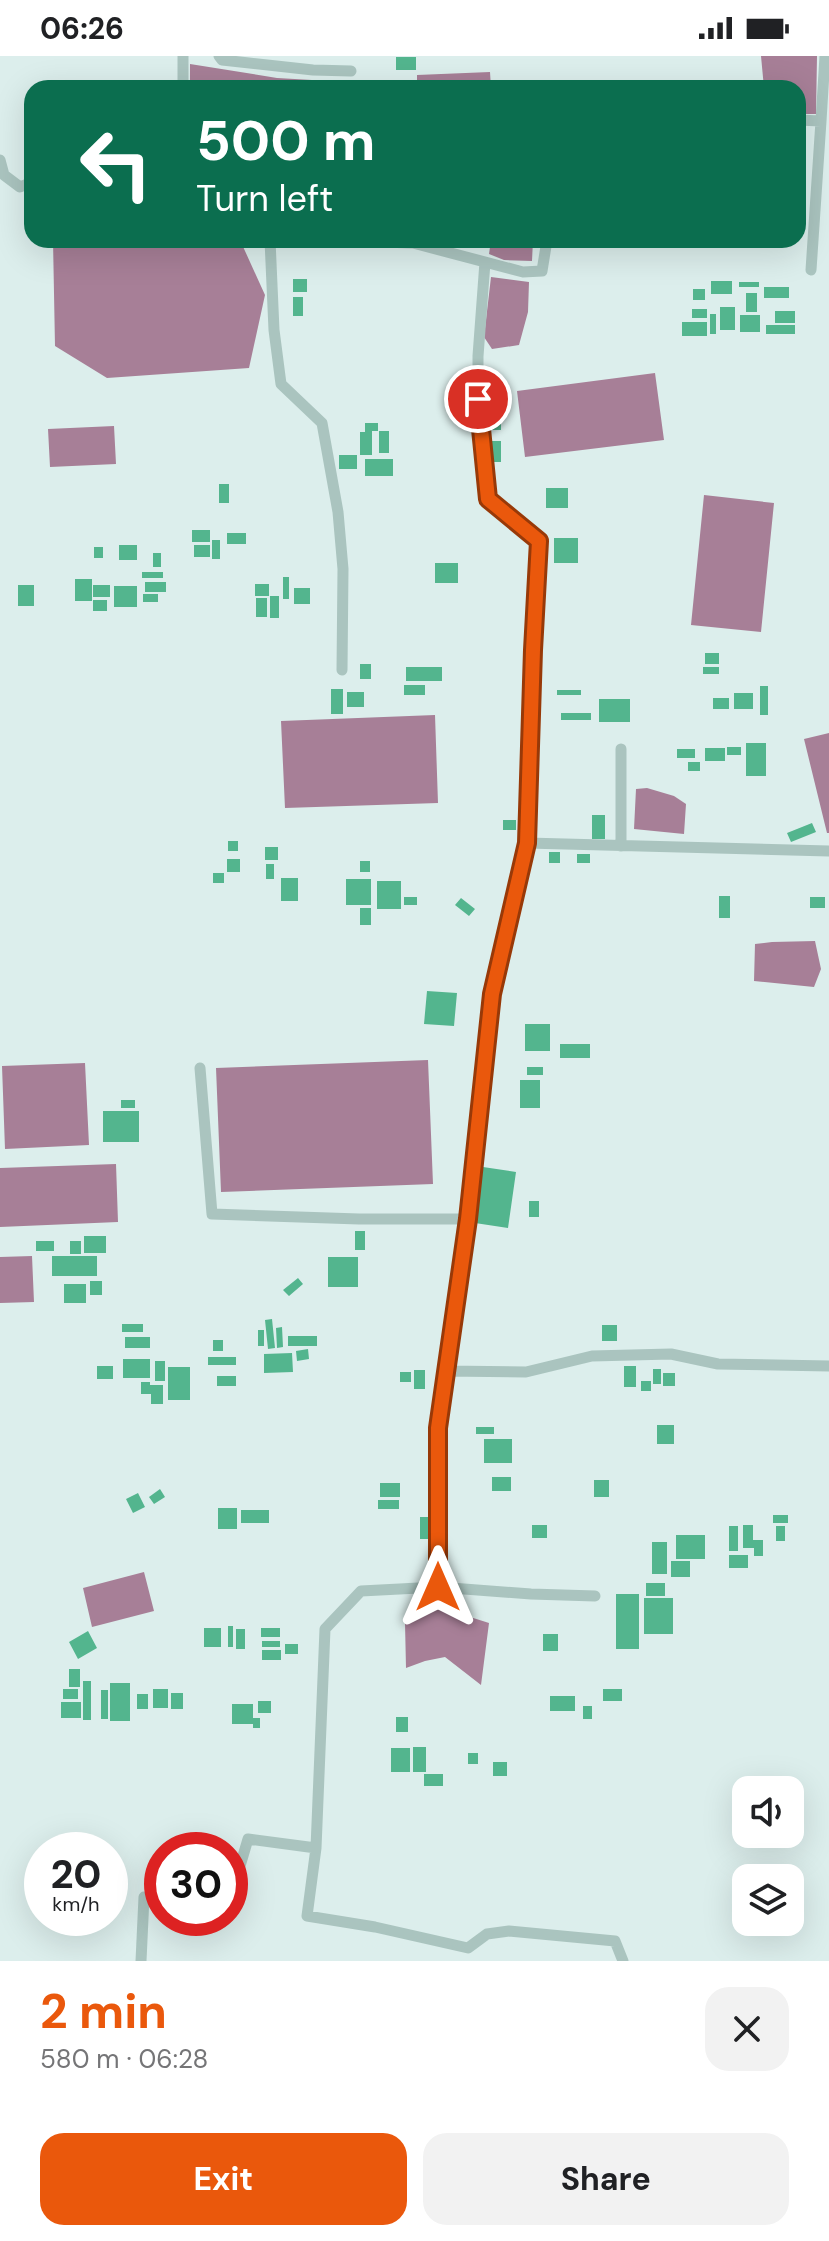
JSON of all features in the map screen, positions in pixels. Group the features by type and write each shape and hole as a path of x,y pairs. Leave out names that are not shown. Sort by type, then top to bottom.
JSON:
{"street":[{"path":"183,56 183,80"},
{"path":"219,56 222,60 351,71"},
{"path":"811,270 825,56"},
{"path":"806,120 821,121"},
{"path":"0,160 4,175 20,187 24,185"},
{"path":"270,248 274,330 281,384 322,423 338,512 343,569 342,670"},
{"path":"432,248 523,272 542,271 546,248"},
{"path":"438,1587 438,1428 468,1219 492,994 527,843 539,541 488,499 478,399 485,262"},
{"path":"621,749 621,846"},
{"path":"527,843 829,851"},
{"path":"200,1068 212,1214 468,1219"},
{"path":"446,1371 526,1372 592,1356 671,1354 718,1364 829,1366"},
{"path":"595,1596 438,1587 361,1591 325,1629 316,1848 307,1916 375,1927 468,1948 487,1934 509,1931 615,1941 623,1961"},
{"path":"248,1839 316,1848"},
{"path":"141,1961 144,1897"}],"shaded area":[{"path":"761,56 817,56 816,114 806,114 806,80 763,80"},
{"path":"190,64 277,78 312,80 190,80"},
{"path":"490,72 490,80 417,80 417,75"},
{"path":"53,248 244,248 265,295 249,368 107,378 55,346"},
{"path":"490,248 533,248 532,261 504,260 489,254"},
{"path":"491,277 529,282 528,312 519,345 492,349 484,337"},
{"path":"655,373 664,440 525,457 517,391"},
{"path":"114,426 116,464 50,467 48,429"},
{"path":"704,495 774,503 761,632 691,625"},
{"path":"435,715 438,803 285,808 281,721"},
{"path":"829,733 829,833 827,833 804,739"},
{"path":"647,788 674,796 686,804 684,834 634,829 636,789"},
{"path":"815,941 821,969 814,987 754,981 755,944"},
{"path":"428,1060 433,1184 221,1192 216,1068"},
{"path":"85,1063 89,1145 5,1149 2,1066"},
{"path":"116,1164 118,1222 0,1227 0,1168"},
{"path":"32,1256 34,1302 0,1303 0,1257"},
{"path":"144,1572 154,1611 92,1627 83,1588"},
{"path":"430,1610 448,1610 489,1623 481,1685 445,1657 406,1668 405,1623"}],"building":[{"path":"396,57 416,57 416,70 396,70"},
{"path":"293,279 307,279 307,292 293,292"},
{"path":"711,281 732,281 732,294 711,294"},
{"path":"739,282 759,282 759,287 739,287"},
{"path":"764,287 789,287 789,298 764,298"},
{"path":"693,289 705,289 705,300 693,300"},
{"path":"746,293 757,293 757,312 746,312"},
{"path":"293,297 303,297 303,316 293,316"},
{"path":"720,307 735,307 735,330 720,330"},
{"path":"692,309 707,309 707,318 692,318"},
{"path":"775,311 795,311 795,323 775,323"},
{"path":"710,314 716,314 716,334 710,334"},
{"path":"740,315 760,315 760,332 740,332"},
{"path":"682,322 707,322 707,336 682,336"},
{"path":"766,325 795,325 795,334 766,334"},
{"path":"486,412 501,412 501,430 486,430"},
{"path":"365,423 378,423 378,431 372,431 372,455 360,455 360,432 365,432"},
{"path":"379,431 389,431 389,453 379,453"},
{"path":"490,441 501,441 501,462 490,462"},
{"path":"339,455 357,455 357,469 339,469"},
{"path":"365,459 393,459 393,476 365,476"},
{"path":"219,484 229,484 229,503 219,503"},
{"path":"546,488 568,488 568,508 546,508"},
{"path":"192,530 210,530 210,542 192,542"},
{"path":"227,533 246,533 246,544 227,544"},
{"path":"554,538 578,538 578,563 554,563"},
{"path":"212,540 220,540 220,559 212,559"},
{"path":"119,545 137,545 137,560 119,560"},
{"path":"194,545 210,545 210,557 194,557"},
{"path":"94,547 103,547 103,558 94,558"},
{"path":"153,553 161,553 161,567 153,567"},
{"path":"435,563 458,563 458,583 435,583"},
{"path":"142,572 163,572 163,578 142,578"},
{"path":"283,577 289,577 289,599 283,599"},
{"path":"75,579 92,579 92,601 75,601"},
{"path":"145,582 166,582 166,592 145,592"},
{"path":"255,584 269,584 269,596 255,596"},
{"path":"18,585 34,585 34,606 18,606"},
{"path":"93,585 110,585 110,597 93,597"},
{"path":"114,586 137,586 137,607 114,607"},
{"path":"294,588 310,588 310,604 294,604"},
{"path":"143,594 158,594 158,602 143,602"},
{"path":"270,596 279,596 279,618 270,618"},
{"path":"256,598 267,598 267,617 256,617"},
{"path":"93,600 107,600 107,611 93,611"},
{"path":"705,653 719,653 719,664 705,664"},
{"path":"360,664 371,664 371,679 360,679"},
{"path":"406,667 442,667 442,681 406,681"},
{"path":"703,667 719,667 719,674 703,674"},
{"path":"404,685 425,685 425,695 404,695"},
{"path":"760,686 768,686 768,715 760,715"},
{"path":"331,689 343,689 343,714 331,714"},
{"path":"557,690 581,690 581,695 557,695"},
{"path":"347,692 364,692 364,707 347,707"},
{"path":"734,693 753,693 753,709 734,709"},
{"path":"713,698 729,698 729,709 713,709"},
{"path":"599,699 630,699 630,722 599,722"},
{"path":"561,713 591,713 591,720 561,720"},
{"path":"746,743 766,743 766,776 746,776"},
{"path":"727,747 741,747 741,755 727,755"},
{"path":"705,748 725,748 725,761 705,761"},
{"path":"677,749 695,749 695,758 677,758"},
{"path":"688,762 700,762 700,771 688,771"},
{"path":"592,815 605,815 605,839 592,839"},
{"path":"503,820 516,820 516,830 503,830"},
{"path":"812,823 816,832 791,842 787,833"},
{"path":"228,841 238,841 238,851 228,851"},
{"path":"265,847 278,847 278,860 265,860"},
{"path":"549,852 560,852 560,863 549,863"},
{"path":"577,854 590,854 590,863 577,863"},
{"path":"227,859 240,859 240,872 227,872"},
{"path":"360,861 370,861 370,872 360,872"},
{"path":"266,864 274,864 274,879 266,879"},
{"path":"213,873 224,873 224,883 213,883"},
{"path":"281,878 298,878 298,901 281,901"},
{"path":"346,879 371,879 371,905 346,905"},
{"path":"377,881 401,881 401,909 377,909"},
{"path":"719,896 730,896 730,918 719,918"},
{"path":"404,897 417,897 417,905 404,905"},
{"path":"810,897 825,897 825,908 810,908"},
{"path":"461,898 475,909 469,916 455,905"},
{"path":"360,908 371,908 371,925 360,925"},
{"path":"427,991 457,993 454,1026 424,1024"},
{"path":"525,1024 550,1024 550,1051 525,1051"},
{"path":"560,1044 590,1044 590,1058 560,1058"},
{"path":"527,1067 543,1067 543,1075 527,1075"},
{"path":"520,1080 540,1080 540,1108 520,1108"},
{"path":"121,1100 135,1100 135,1108 121,1108"},
{"path":"103,1111 139,1111 139,1142 103,1142"},
{"path":"483,1167 516,1172 508,1228 475,1223"},
{"path":"529,1201 539,1201 539,1217 529,1217"},
{"path":"355,1231 365,1231 365,1250 355,1250"},
{"path":"84,1236 106,1236 106,1253 84,1253"},
{"path":"36,1241 54,1241 54,1251 36,1251"},
{"path":"70,1241 81,1241 81,1254 70,1254"},
{"path":"52,1256 97,1256 97,1276 52,1276"},
{"path":"328,1257 358,1257 358,1287 328,1287"},
{"path":"298,1278 303,1284 289,1296 283,1290"},
{"path":"90,1281 102,1281 102,1295 90,1295"},
{"path":"64,1284 86,1284 86,1303 64,1303"},
{"path":"272,1319 275,1348 268,1349 265,1320"},
{"path":"122,1324 143,1324 143,1332 122,1332"},
{"path":"602,1325 617,1325 617,1341 602,1341"},
{"path":"282,1327 283,1347 277,1348 276,1328"},
{"path":"258,1330 264,1330 264,1346 258,1346"},
{"path":"288,1336 317,1336 317,1346 288,1346"},
{"path":"125,1337 150,1337 150,1348 125,1348"},
{"path":"213,1340 223,1340 223,1351 213,1351"},
{"path":"308,1349 309,1359 297,1361 296,1351"},
{"path":"292,1353 293,1372 264,1373 264,1354"},
{"path":"208,1357 236,1357 236,1365 208,1365"},
{"path":"123,1359 150,1359 150,1378 123,1378"},
{"path":"155,1361 165,1361 165,1381 155,1381"},
{"path":"97,1366 113,1366 113,1379 97,1379"},
{"path":"624,1366 636,1366 636,1387 624,1387"},
{"path":"168,1367 190,1367 190,1400 168,1400"},
{"path":"653,1369 661,1369 661,1384 653,1384"},
{"path":"414,1370 425,1370 425,1389 414,1389"},
{"path":"400,1372 411,1372 411,1382 400,1382"},
{"path":"663,1373 675,1373 675,1386 663,1386"},
{"path":"217,1376 236,1376 236,1386 217,1386"},
{"path":"641,1381 651,1381 651,1391 641,1391"},
{"path":"141,1382 163,1385 163,1404 151,1404 151,1394 141,1394"},
{"path":"657,1425 674,1425 674,1444 657,1444"},
{"path":"476,1427 494,1427 494,1434 476,1434"},
{"path":"484,1439 512,1439 512,1463 484,1463"},
{"path":"492,1477 511,1477 511,1491 492,1491"},
{"path":"594,1480 609,1480 609,1497 594,1497"},
{"path":"380,1483 400,1483 400,1497 380,1497"},
{"path":"160,1489 165,1497 154,1504 149,1497"},
{"path":"138,1493 145,1507 133,1513 126,1499"},
{"path":"378,1500 399,1500 399,1509 378,1509"},
{"path":"218,1508 237,1508 237,1529 218,1529"},
{"path":"241,1510 269,1510 269,1523 241,1523"},
{"path":"773,1515 788,1515 788,1523 773,1523"},
{"path":"420,1517 433,1517 433,1539 420,1539"},
{"path":"532,1525 547,1525 547,1538 532,1538"},
{"path":"743,1525 753,1525 753,1540 763,1540 763,1556 754,1556 754,1548 743,1548"},
{"path":"729,1526 738,1526 738,1551 729,1551"},
{"path":"776,1526 785,1526 785,1541 776,1541"},
{"path":"676,1535 705,1535 705,1559 676,1559"},
{"path":"652,1542 667,1542 667,1574 652,1574"},
{"path":"729,1555 748,1555 748,1568 729,1568"},
{"path":"671,1561 690,1561 690,1577 671,1577"},
{"path":"646,1583 665,1583 665,1596 646,1596"},
{"path":"616,1594 639,1594 639,1649 616,1649"},
{"path":"644,1598 673,1598 673,1634 644,1634"},
{"path":"228,1626 233,1626 233,1647 228,1647"},
{"path":"204,1628 221,1628 221,1647 204,1647"},
{"path":"261,1628 280,1628 280,1637 261,1637"},
{"path":"236,1629 245,1629 245,1649 236,1649"},
{"path":"88,1631 97,1648 78,1659 69,1642"},
{"path":"543,1634 558,1634 558,1651 543,1651"},
{"path":"262,1641 280,1641 280,1647 262,1647"},
{"path":"285,1644 298,1644 298,1654 285,1654"},
{"path":"262,1650 281,1650 281,1660 262,1660"},
{"path":"69,1669 80,1669 80,1687 69,1687"},
{"path":"83,1681 91,1681 91,1720 83,1720"},
{"path":"110,1683 130,1683 130,1721 110,1721"},
{"path":"63,1689 78,1689 78,1699 63,1699"},
{"path":"153,1689 168,1689 168,1708 153,1708"},
{"path":"603,1689 622,1689 622,1701 603,1701"},
{"path":"101,1690 108,1690 108,1719 101,1719"},
{"path":"171,1693 183,1693 183,1709 171,1709"},
{"path":"137,1694 148,1694 148,1709 137,1709"},
{"path":"550,1696 575,1696 575,1711 550,1711"},
{"path":"258,1701 271,1701 271,1713 258,1713"},
{"path":"61,1702 81,1702 81,1718 61,1718"},
{"path":"232,1704 253,1704 253,1718 260,1718 260,1728 253,1728 253,1724 232,1724"},
{"path":"583,1706 592,1706 592,1719 583,1719"},
{"path":"396,1717 408,1717 408,1732 396,1732"},
{"path":"413,1747 426,1747 426,1772 413,1772"},
{"path":"391,1748 410,1748 410,1772 391,1772"},
{"path":"468,1753 478,1753 478,1764 468,1764"},
{"path":"493,1762 507,1762 507,1776 493,1776"},
{"path":"424,1774 443,1774 443,1786 424,1786"}],"route":[{"path":"438,1587 438,1428 468,1219 492,994 527,843 539,541 488,499 478,399"}]}
